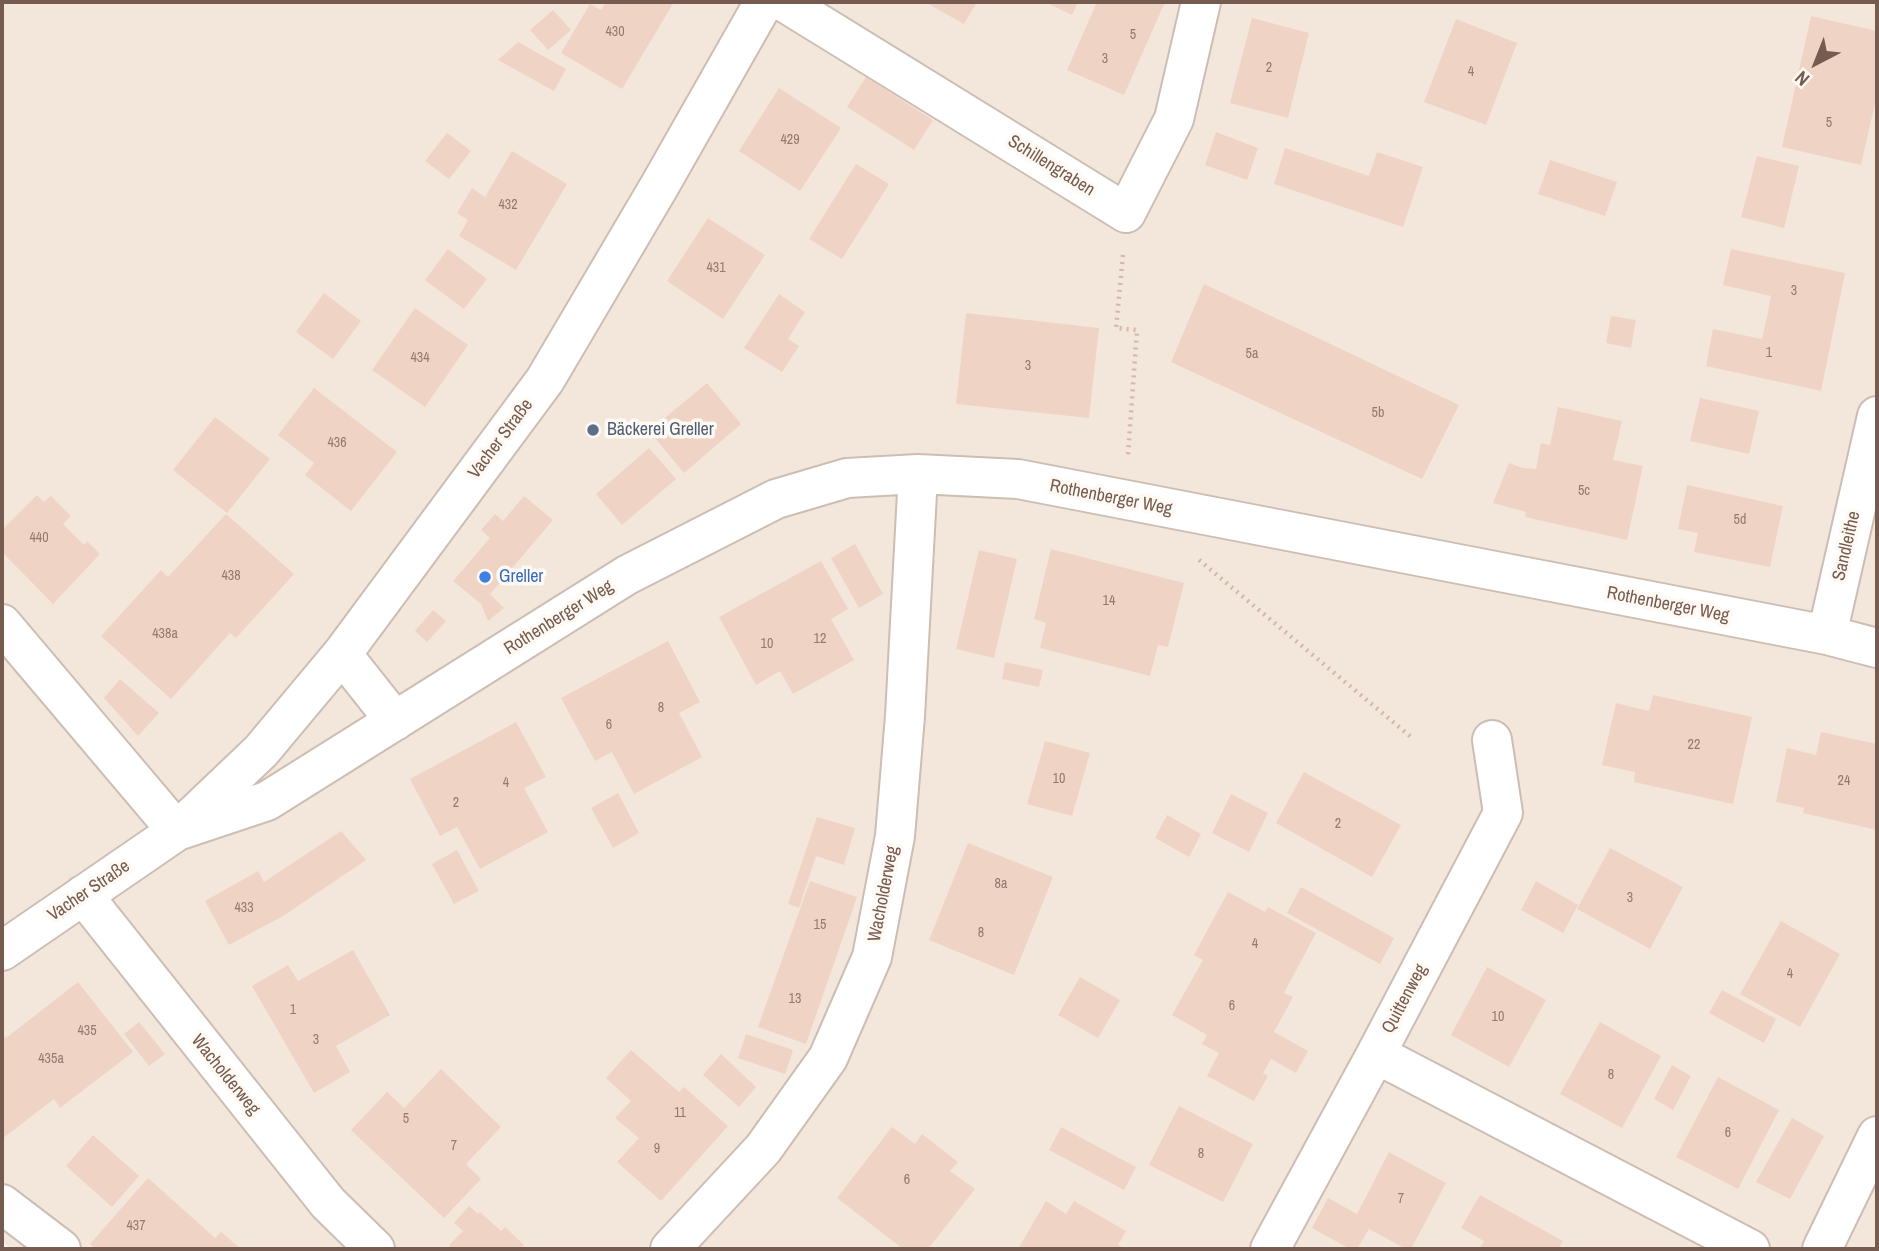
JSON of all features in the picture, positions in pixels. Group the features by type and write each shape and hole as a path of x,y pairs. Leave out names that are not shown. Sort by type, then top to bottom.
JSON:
{"street":[{"name":"Vacher Straße","path":"2,951 177,831 261,751 342,654 545,380 764,2"},
{"name":"Schillengraben","path":"784,2 1126,213"},
{"path":"1126,213 1174,119 1200,2"},
{"name":"Sandleithe","path":"1826,635 1877,416"},
{"name":"Rothenberger Weg","path":"177,831 267,801 627,575 776,499 847,478 918,474 1018,480 1826,635 1877,648"},
{"name":"Wacholderweg","path":"670,1249 763,1149 828,1058 872,957 895,836 905,716 918,474"},
{"path":"2,624 177,831"},
{"path":"342,654 395,720"},
{"name":"Quittenweg","path":"1270,1249 1503,813 1492,740"},
{"name":"Wacholderweg","path":"83,895 328,1203 375,1249"},
{"path":"1376,1055 1750,1249"},
{"path":"1822,1249 1877,1136"},
{"path":"2,1204 61,1249"}],"path":[{"path":"1126,213 1116,328 1137,330 1128,441 1129,502"},
{"path":"1192,554 1411,737"}],"shaded area":[{"path":"2,2 1877,2 1877,1249 12,1249 2,1242"}],"building":[{"path":"606,2 674,2 622,89 561,53 590,4 601,10"},
{"path":"925,2 977,2 964,24"},
{"path":"1045,2 1078,2 1072,15"},
{"path":"1097,2 1165,2 1124,95 1067,70"},
{"path":"553,10 571,30 548,50 530,30"},
{"path":"1811,16 1877,31 1877,94 1861,165 1782,147"},
{"path":"1252,18 1309,33 1288,118 1230,103"},
{"path":"1456,19 1517,43 1486,125 1424,102"},
{"path":"518,42 566,69 554,91 498,60"},
{"path":"866,77 933,120 914,150 847,107"},
{"path":"779,88 841,128 800,191 739,151"},
{"path":"1216,132 1258,148 1247,180 1205,165"},
{"path":"447,133 471,151 449,179 425,161"},
{"path":"1285,148 1369,176 1377,152 1423,167 1403,227 1274,184"},
{"path":"512,151 567,184 516,270 459,236 468,220 457,213 472,188 485,197"},
{"path":"1757,156 1799,166 1784,228 1741,217"},
{"path":"1550,160 1617,182 1605,216 1538,194"},
{"path":"856,164 889,184 842,259 809,239"},
{"path":"708,218 765,255 723,319 667,281"},
{"path":"448,249 487,279 464,309 425,280"},
{"path":"1731,249 1845,273 1821,391 1706,366 1713,329 1762,339 1767,317 1771,296 1723,285"},
{"path":"1204,284 1459,405 1422,479 1171,362"},
{"path":"324,293 361,321 333,359 296,332"},
{"path":"779,294 805,312 788,339 799,346 782,372 744,348"},
{"path":"415,308 468,345 425,407 372,370"},
{"path":"966,313 1099,328 1089,418 956,404"},
{"path":"1611,316 1636,320 1631,348 1606,343"},
{"path":"707,383 741,424 684,473 649,431"},
{"path":"314,388 397,452 351,511 305,475 314,463 278,435"},
{"path":"1700,398 1759,411 1749,454 1690,441"},
{"path":"1558,407 1622,421 1613,460 1643,466 1627,540 1525,517 1526,512 1493,503 1509,463 1536,469 1541,443 1550,445"},
{"path":"215,417 270,459 227,513 173,470"},
{"path":"649,448 676,479 622,525 596,494"},
{"path":"1687,485 1783,506 1770,567 1694,552 1698,533 1678,529"},
{"path":"37,495 44,502 51,496 71,516 63,524 84,545 87,541 100,554 53,604 2,552 2,530"},
{"path":"524,496 553,520 490,594 504,608 488,621 481,604 453,581 490,538 481,530 495,514 503,521"},
{"path":"226,514 294,574 236,638 230,633 171,699 101,636 161,570 168,577"},
{"path":"855,544 883,594 859,608 831,558"},
{"path":"1051,549 1184,583 1168,647 1158,645 1150,676 1040,648 1046,623 1034,619"},
{"path":"979,550 1017,559 994,658 956,649"},
{"path":"821,561 848,609 831,619 854,660 793,694 780,671 756,685 719,617"},
{"path":"433,610 446,621 427,642 415,631"},
{"path":"668,641 700,702 679,713 702,757 634,794 612,752 595,761 561,698"},
{"path":"1005,662 1043,670 1039,687 1002,679"},
{"path":"120,679 159,713 138,736 104,698"},
{"path":"1653,695 1752,717 1733,804 1634,782 1635,772 1602,765 1616,703 1649,711"},
{"path":"516,722 546,777 524,788 548,832 480,869 457,827 440,836 410,779"},
{"path":"1821,732 1877,744 1877,830 1803,813 1804,808 1776,802 1787,748 1816,755"},
{"path":"1045,741 1090,753 1072,816 1027,804"},
{"path":"1304,772 1401,825 1372,877 1276,823"},
{"path":"618,793 639,833 613,848 591,808"},
{"path":"1231,794 1268,813 1249,852 1212,833"},
{"path":"1167,815 1201,834 1189,857 1155,838"},
{"path":"817,817 855,828 844,865 816,856 799,908 788,904"},
{"path":"341,831 366,860 283,916 229,945 205,901 258,871 264,882"},
{"path":"968,843 1053,877 1014,975 929,940"},
{"path":"1610,848 1683,887 1650,949 1577,909"},
{"path":"457,850 479,891 454,904 432,864"},
{"path":"810,881 857,897 806,1044 758,1027"},
{"path":"1536,881 1578,905 1563,933 1521,910"},
{"path":"1301,887 1394,938 1380,964 1287,913"},
{"path":"1228,892 1265,912 1268,907 1316,933 1284,993 1293,997 1274,1032 1308,1051 1296,1073 1271,1059 1263,1073 1268,1076 1254,1101 1207,1076 1219,1053 1202,1044 1207,1035 1172,1015 1203,960 1194,955"},
{"path":"1781,921 1840,954 1800,1027 1740,994"},
{"path":"353,950 390,1015 336,1046 350,1072 314,1093 252,986 288,965 298,981"},
{"path":"1487,967 1546,1000 1509,1067 1451,1035"},
{"path":"1080,977 1120,1000 1098,1038 1058,1015"},
{"path":"78,982 133,1052 60,1108 54,1099 2,1139 2,1033 6,1038"},
{"path":"1722,990 1776,1019 1764,1043 1709,1013"},
{"path":"139,1022 165,1054 149,1066 124,1034"},
{"path":"1600,1022 1661,1056 1622,1128 1560,1094"},
{"path":"746,1034 793,1050 785,1074 738,1058"},
{"path":"631,1050 679,1092 684,1087 728,1126 661,1201 617,1162 639,1138 615,1118 631,1101 606,1078"},
{"path":"721,1054 756,1087 739,1107 703,1075"},
{"path":"1672,1065 1691,1076 1673,1110 1654,1099"},
{"path":"441,1069 501,1127 466,1164 481,1179 444,1218 351,1130 387,1092 404,1108"},
{"path":"1718,1077 1779,1110 1738,1189 1676,1157"},
{"path":"1179,1106 1253,1144 1223,1202 1149,1165"},
{"path":"1792,1118 1824,1136 1790,1199 1756,1182"},
{"path":"892,1127 915,1144 922,1134 958,1162 950,1171 975,1189 928,1249 903,1249 837,1198"},
{"path":"1061,1127 1136,1167 1124,1190 1049,1150"},
{"path":"93,1135 139,1176 112,1207 66,1166"},
{"path":"1389,1152 1446,1183 1411,1249 1406,1249 1369,1229 1357,1249 1350,1249 1312,1228 1328,1198 1357,1214"},
{"path":"148,1178 215,1238 221,1232 241,1249 96,1249 90,1244"},
{"path":"1480,1195 1563,1241 1558,1249 1479,1249 1484,1241 1461,1228"},
{"path":"1046,1201 1066,1214 1074,1201 1126,1231 1118,1245 1126,1249 1018,1249"},
{"path":"469,1206 501,1231 505,1227 524,1245 520,1249 453,1249 449,1245 463,1231 454,1223"}],"place":[{"name":"Bäckerei Greller","path":"593,430"},
{"name":"Greller","path":"485,577"}]}
